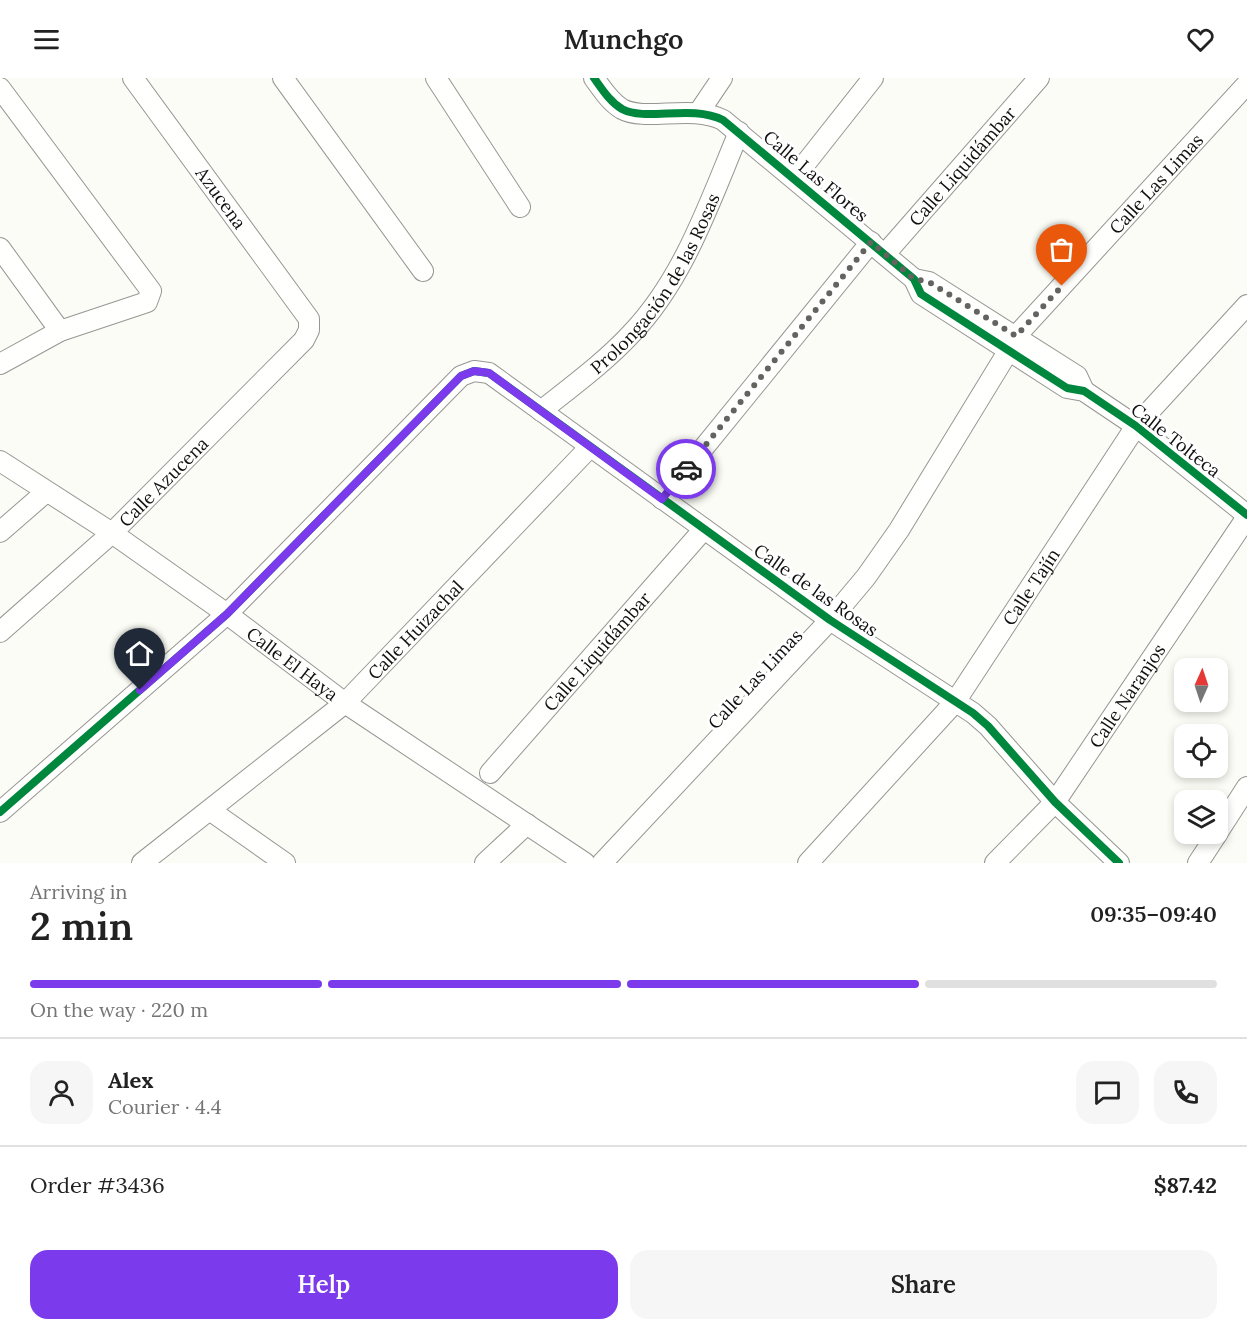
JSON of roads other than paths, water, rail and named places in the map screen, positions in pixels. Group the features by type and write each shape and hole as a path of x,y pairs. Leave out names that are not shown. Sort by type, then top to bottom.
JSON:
{"street":[{"name":"Azucena","path":"133,78 309,319"},
{"path":"283,78 423,271"},
{"path":"436,78 520,207"},
{"path":"594,78 612,102 624,110 638,113 699,112 722,78"},
{"path":"794,178 873,78"},
{"name":"Calle Liquidámbar","path":"662,499 878,248 1039,78"},
{"name":"Calle Las Limas","path":"602,863 830,620 866,577 899,530 1012,343 1244,83"},
{"path":"0,88 151,291 147,302 60,332 0,364"},
{"name":"Calle Las Flores","path":"699,112 713,115 739,132 914,279 921,294 1012,343 1067,388 1084,391"},
{"name":"Prolongación de las Rosas","path":"540,411 591,371 632,333 663,293 692,243 739,132"},
{"path":"0,248 60,332"},
{"name":"Calle Tajín","path":"808,863 956,702 1136,426 1247,305"},
{"name":"Calle Azucena","path":"0,632 112,534 304,340 309,330 309,319"},
{"name":"Calle de las Rosas","path":"227,614 461,376 474,371 489,373 830,620 956,702 988,726 1055,802 1119,863"},
{"name":"Calle Tolteca","path":"1084,391 1136,426 1247,516"},
{"name":"Calle Huizachal","path":"142,863 345,703 590,447"},
{"name":"Calle El Haya","path":"0,461 112,534 227,614 345,703 585,863"},
{"path":"0,532 46,492"},
{"name":"Calle Naranjos","path":"995,863 1055,802 1247,516"},
{"name":"Calle Liquidámbar","path":"490,773 704,529"},
{"path":"0,812 227,614"},
{"path":"1228,816 1247,787"},
{"path":"211,810 285,863"},
{"path":"485,863 527,824"},
{"path":"1198,863 1210,844"}]}
